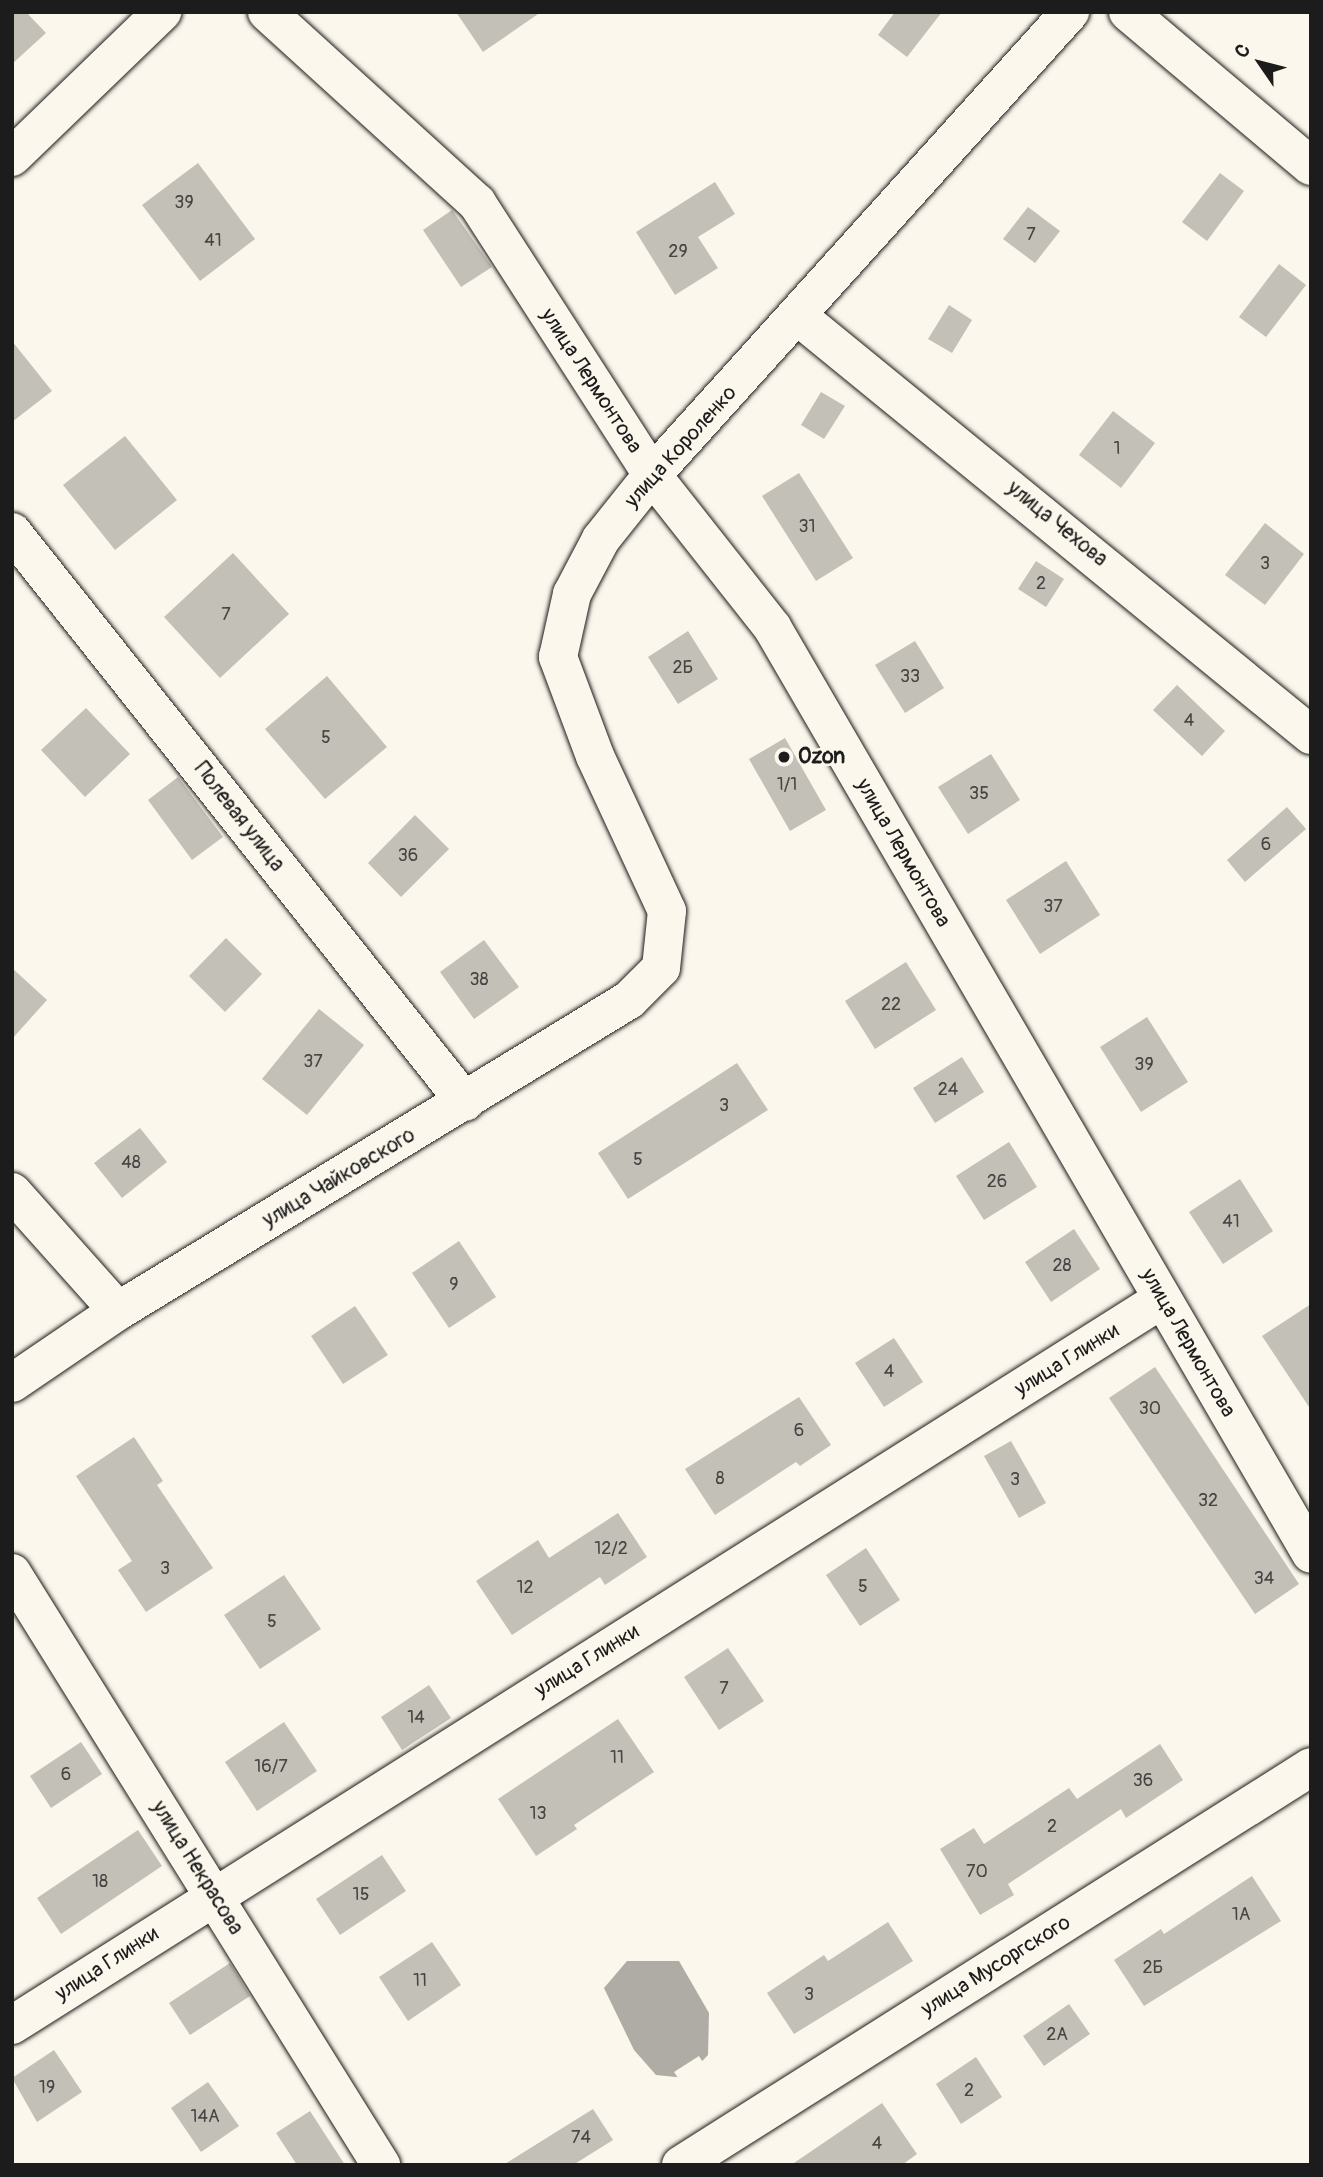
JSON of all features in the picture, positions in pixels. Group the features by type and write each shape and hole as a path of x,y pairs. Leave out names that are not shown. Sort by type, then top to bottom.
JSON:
{"street":[{"path":"12,157 162,12"},
{"name":"улица Лермонтова","path":"267,12 477,203 652,475 772,627 1311,1554"},
{"name":"улица Короленко","path":"661,968 667,912 594,756 558,657 572,594 601,539 652,475 799,317 1070,12"},
{"path":"1128,12 1311,166"},
{"name":"улица Чехова","path":"799,317 1311,735"},
{"name":"Полевая улица","path":"12,532 465,1102"},
{"path":"538,655 572,594"},
{"name":"улица Чайковского","path":"12,1383 118,1311 629,1000 661,968"},
{"path":"12,1192 118,1311"},
{"name":"улица Глинки","path":"12,2025 1163,1299"},
{"name":"улица Некрасова","path":"12,1573 381,2165"},
{"name":"улица Мусоргского","path":"681,2165 1311,1767"}],"shaded area":[{"path":"627,1961 679,1961 709,2013 708,2055 686,2078 656,2075 634,2050 604,1988"}],"pier":[{"path":"699,2056 704,2064 688,2081 680,2081 674,2072"}],"building":[{"path":"12,12 26,12 46,33 12,64"},
{"path":"456,12 541,12 483,52"},
{"path":"895,12 942,12 907,57 878,35"},
{"path":"198,163 255,239 200,281 142,205"},
{"path":"1220,173 1244,191 1207,241 1182,222"},
{"path":"715,182 735,214 698,237 718,268 675,295 636,232"},
{"path":"1028,207 1060,231 1035,263 1003,239"},
{"path":"452,210 492,267 461,287 423,230"},
{"path":"1279,264 1306,285 1266,337 1239,317"},
{"path":"949,305 972,320 952,353 928,339"},
{"path":"12,341 52,391 12,422"},
{"path":"821,392 845,406 824,439 801,425"},
{"path":"1113,411 1155,443 1121,488 1079,455"},
{"path":"125,436 177,500 115,550 63,485"},
{"path":"799,473 853,558 816,581 762,496"},
{"path":"1265,523 1304,554 1265,605 1225,575"},
{"path":"233,553 289,614 220,678 164,617"},
{"path":"1036,561 1064,579 1046,607 1018,589"},
{"path":"688,631 718,679 678,704 648,657"},
{"path":"915,641 944,688 905,713 875,665"},
{"path":"327,676 387,747 325,799 265,729"},
{"path":"1177,685 1225,731 1202,756 1153,710"},
{"path":"86,708 130,754 85,797 41,750"},
{"path":"785,738 826,810 790,831 749,759"},
{"path":"991,754 1020,800 968,834 938,787"},
{"path":"178,777 223,837 192,860 148,800"},
{"path":"1287,807 1306,829 1245,882 1227,860"},
{"path":"415,815 449,849 401,897 368,863"},
{"path":"1066,861 1100,915 1040,954 1006,900"},
{"path":"226,938 262,974 225,1012 189,976"},
{"path":"484,940 519,987 474,1019 440,972"},
{"path":"906,962 936,1010 875,1049 845,1001"},
{"path":"12,968 47,1000 12,1039"},
{"path":"319,1009 364,1045 307,1115 262,1079"},
{"path":"1147,1017 1188,1082 1141,1112 1100,1047"},
{"path":"962,1057 984,1092 935,1123 913,1088"},
{"path":"737,1063 768,1110 628,1199 598,1153"},
{"path":"140,1128 167,1162 122,1198 94,1163"},
{"path":"1009,1142 1037,1187 984,1220 956,1176"},
{"path":"1240,1179 1273,1231 1223,1264 1189,1212"},
{"path":"1074,1229 1100,1269 1051,1302 1025,1262"},
{"path":"459,1241 496,1297 449,1328 412,1273"},
{"path":"1311,1304 1311,1410 1262,1336"},
{"path":"355,1306 388,1355 343,1384 311,1336"},
{"path":"894,1338 923,1382 884,1407 855,1363"},
{"path":"1155,1367 1299,1584 1255,1614 1109,1398"},
{"path":"799,1397 831,1445 800,1466 796,1462 715,1515 685,1469"},
{"path":"134,1437 163,1481 157,1485 213,1568 146,1612 118,1570 132,1561 76,1476"},
{"path":"1011,1441 1046,1503 1019,1518 984,1456"},
{"path":"618,1513 647,1557 605,1585 600,1577 512,1635 476,1581 538,1540 549,1558"},
{"path":"866,1548 900,1600 860,1626 826,1575"},
{"path":"284,1575 321,1629 260,1669 224,1615"},
{"path":"728,1648 764,1701 719,1730 684,1677"},
{"path":"429,1685 451,1718 402,1750 381,1717"},
{"path":"618,1719 654,1772 574,1825 577,1829 536,1856 498,1799"},
{"path":"284,1722 317,1771 257,1811 225,1762"},
{"path":"81,1742 102,1774 51,1808 30,1776"},
{"path":"1160,1744 1183,1780 1126,1818 1121,1809 1008,1884 1014,1895 980,1915 940,1849 974,1828 984,1844 1069,1788 1077,1799"},
{"path":"138,1830 162,1866 61,1934 37,1898"},
{"path":"382,1855 406,1891 340,1935 316,1899"},
{"path":"1252,1876 1281,1921 1144,2006 1114,1960 1161,1929 1164,1934"},
{"path":"888,1922 913,1961 794,2034 767,1993 824,1955 828,1961"},
{"path":"432,1942 461,1985 408,2021 379,1977"},
{"path":"230,1963 250,1996 190,2035 169,2003"},
{"path":"1069,2004 1090,2034 1044,2066 1023,2036"},
{"path":"54,2050 82,2092 37,2122 12,2078"},
{"path":"976,2057 1002,2097 961,2124 936,2084"},
{"path":"208,2082 239,2126 201,2152 171,2108"},
{"path":"882,2103 917,2154 902,2165 791,2165"},
{"path":"593,2109 613,2140 573,2165 503,2165"},
{"path":"310,2111 345,2165 297,2165 276,2133"}],"place":[{"name":"Ozon","path":"784,757"}]}
